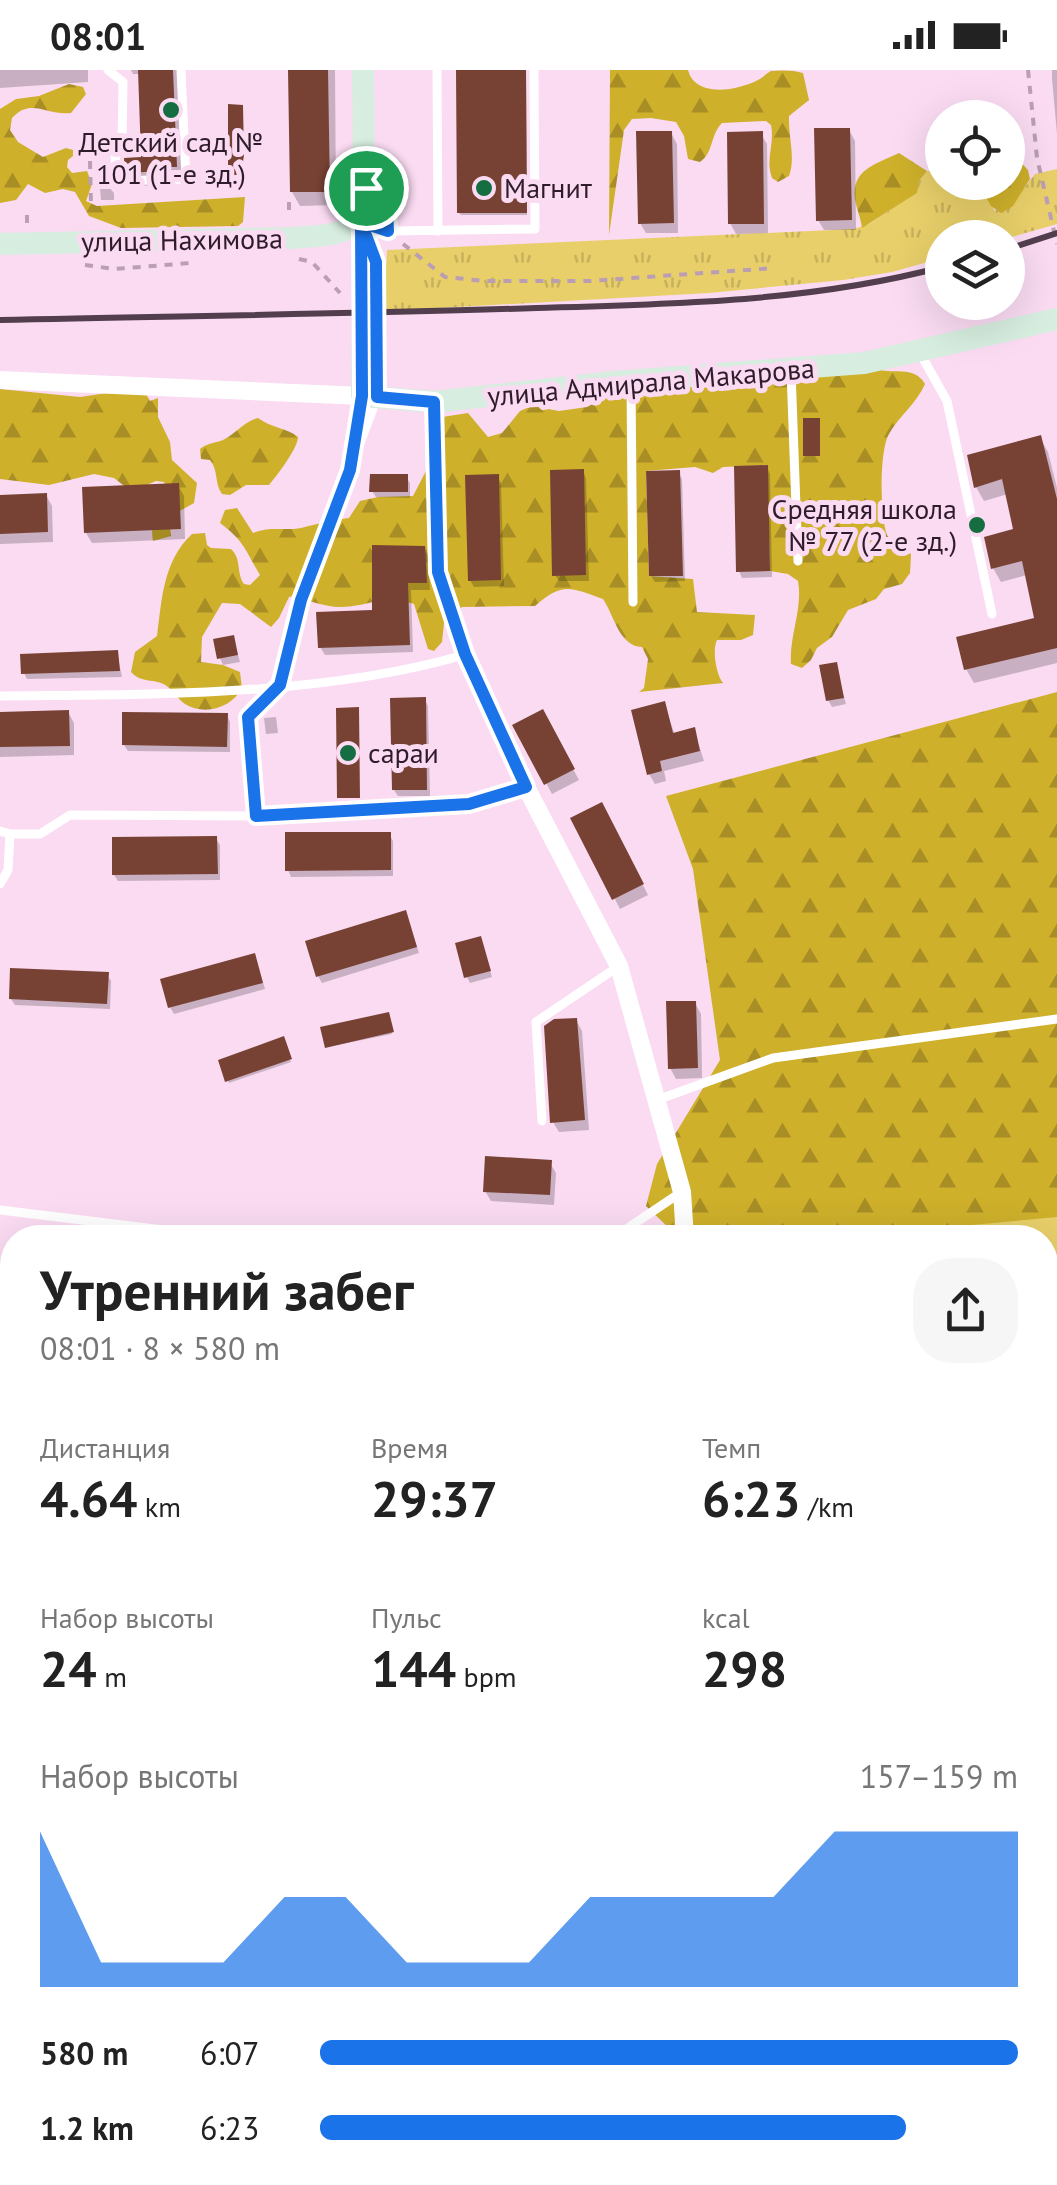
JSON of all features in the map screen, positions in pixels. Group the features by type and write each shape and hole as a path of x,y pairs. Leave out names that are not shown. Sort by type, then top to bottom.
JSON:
{"street":[{"path":"363,70 366,188 361,222 370,397"},
{"name":"улица Нахимова","path":"0,244 290,238 330,235 350,230 361,222"},
{"name":"улица Адмирала Макарова","path":"0,380 434,402 630,381 864,363 1057,319"},
{"path":"434,402 438,572 465,654 526,787 619,966 682,1192 684,1225"}],"lane":[{"path":"93,151 122,144 123,82 108,70"},
{"path":"115,147 116,181 186,179 181,70"},
{"path":"437,70 438,231"},
{"path":"361,222 388,231 534,229 534,70"},
{"path":"919,350 946,402 992,614"},
{"path":"791,369 798,561"},
{"path":"630,381 633,602"},
{"path":"256,816 248,717 280,685 301,600 350,470 370,397"},
{"path":"0,696 162,694 280,685 408,671 465,654"},
{"path":"0,884 8,870 5,833 40,834 70,815 256,816 469,804 526,787"},
{"path":"542,1121 536,1022 619,966"},
{"path":"657,1100 773,1058 1057,1019"},
{"path":"632,1225 682,1192"},
{"path":"0,1210 123,1225"}],"path":[{"path":"1028,70 1037,158 1057,244"},
{"path":"91,206 93,151"},
{"path":"366,188 386,190 388,231 446,277 590,281 774,268"},
{"path":"26,243 27,207"},
{"path":"290,257 312,262 351,304"},
{"path":"78,264 115,269 197,262"}],"green space":[{"path":"610,70 688,70 699,85 718,90 749,84 771,71 803,73 809,100 789,116 789,176 778,182 772,178 772,132 766,121 722,123 700,162 688,159 684,136 676,122 632,119 624,130 609,235"},
{"path":"69,84 83,87 86,94 71,113 26,109 12,118 10,130 18,142 43,157 66,148 73,150 67,167 72,173 87,171 92,184 86,201 97,206 245,197 243,222 238,226 121,228 89,216 75,192 63,189 45,193 28,184 16,200 0,203 0,109 16,99 39,96"},
{"path":"899,153 925,174 917,193 862,228 856,183 873,165"},
{"path":"1057,169 1057,224 1025,233 1025,220 925,220 925,263 892,272 709,293 384,311 387,250 854,229 869,224 916,193 925,174 925,200 988,200 995,211 1012,200 1025,200 1025,187 1035,174"},
{"path":"988,200 1017,200 1001,213"},
{"path":"875,368 909,372 925,384 889,434 882,468 887,535 911,554 910,573 902,584 884,589 876,599 848,610 832,637 817,648 802,668 791,664 798,581 788,574 770,571 767,465 723,467 713,473 695,467 646,471 649,576 693,579 697,612 755,615 753,635 741,640 717,640 716,662 723,683 639,692 644,688 648,659 642,647 623,636 603,599 567,589 552,593 535,606 462,607 444,623 442,642 434,651 428,649 414,604 402,601 337,607 301,600 298,595 289,597 271,627 240,604 222,603 202,637 201,662 240,672 242,688 232,701 217,708 192,708 165,685 131,672 135,652 157,636 170,568 192,534 205,533 211,548 231,549 244,584 250,585 260,575 240,541 220,523 225,510 237,508 253,533 349,518 360,501 413,496 426,471 428,428 442,417 468,413 488,437 502,433 520,411 532,406 559,411 587,407 616,392 725,377 757,385 809,374"},
{"path":"0,389 80,397 114,392 146,394 150,401 158,398 158,417 170,442 172,460 197,483 194,503 169,517 171,536 153,541 154,521 167,489 164,482 128,489 114,478 94,474 49,485 0,479"},
{"path":"258,418 298,437 295,448 269,485 246,485 230,495 222,494 213,464 201,459 200,449"},
{"path":"1057,692 1057,1225 666,1225 646,1206 657,1164 720,1060 693,869 666,796"},
{"path":"1057,1217 1057,1225 971,1225"}],"building":[{"path":"138,70 173,70 177,167 165,167 165,171 125,173 124,158 141,157"},
{"path":"288,70 328,70 330,192 290,192"},
{"path":"456,70 526,70 527,213 457,213"},
{"path":"228,104 243,105 241,175 228,175"},
{"path":"814,128 850,128 852,220 816,221"},
{"path":"636,131 672,131 674,223 638,224"},
{"path":"763,131 764,224 728,224 727,132"},
{"path":"803,418 820,418 820,456 803,456"},
{"path":"1041,435 1057,499 1057,648 964,670 956,637 1034,618 1022,561 991,569 984,537 1013,529 1002,479 974,488 967,455"},
{"path":"768,465 770,571 736,572 734,466"},
{"path":"584,469 586,575 552,576 550,470"},
{"path":"680,470 683,576 649,576 646,471"},
{"path":"370,474 408,474 408,492 369,492"},
{"path":"499,474 501,580 468,581 465,475"},
{"path":"179,483 181,529 84,533 82,487"},
{"path":"47,493 48,532 0,534 0,495"},
{"path":"372,545 425,546 427,583 408,583 410,645 318,648 316,612 372,610"},
{"path":"234,635 238,655 217,659 213,639"},
{"path":"118,650 120,671 21,674 20,654"},
{"path":"837,662 844,698 826,701 819,665"},
{"path":"426,697 427,790 392,790 390,698"},
{"path":"665,701 673,733 695,727 700,751 660,761 662,771 647,775 631,710"},
{"name":"сараи","path":"359,707 360,798 337,798 336,708"},
{"path":"543,709 575,769 544,785 512,725"},
{"path":"69,710 70,746 0,747 0,712"},
{"path":"122,712 228,713 227,747 122,745"},
{"path":"602,802 644,884 612,900 570,818"},
{"path":"285,832 391,832 391,870 285,871"},
{"path":"217,836 218,874 112,875 112,837"},
{"path":"406,910 417,947 316,977 305,941"},
{"path":"481,936 491,971 464,978 455,943"},
{"path":"255,953 263,983 168,1008 160,979"},
{"path":"10,968 109,972 107,1004 9,999"},
{"path":"666,1001 696,1001 698,1068 668,1069"},
{"path":"389,1012 394,1032 325,1048 320,1027"},
{"path":"577,1018 585,1120 550,1123 544,1026 554,1019"},
{"path":"284,1036 292,1059 225,1082 218,1060"},
{"path":"485,1156 552,1160 550,1195 483,1192"}],"railway":[{"path":"1025,243 1057,233"},
{"path":"0,320 690,302 842,288 925,271"}],"place":[{"name":"Детский сад № 101 (1-е зд.)","path":"171,110"},
{"name":"Магнит","path":"484,188"},
{"name":"Средняя школа № 77 (2-е зд.)","path":"977,525"},
{"name":"сараи","path":"348,753"}],"route":[{"path":"366,188 361,222 362,396 350,470 301,600 280,685 248,717 256,816 469,804 526,787 465,654 438,572 434,402 377,397 376,262 361,222 388,231 386,190 366,188"}]}
